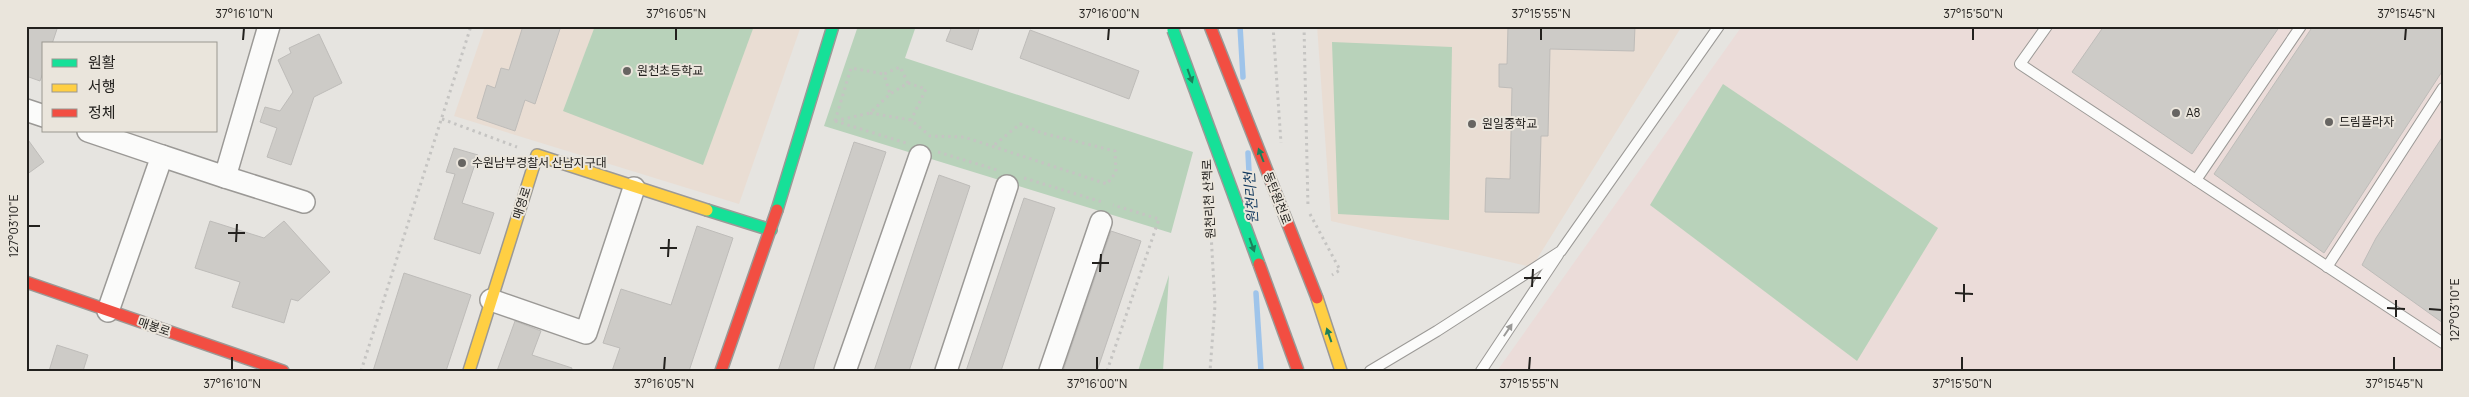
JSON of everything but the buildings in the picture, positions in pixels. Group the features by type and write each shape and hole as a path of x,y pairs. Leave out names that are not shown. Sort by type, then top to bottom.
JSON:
{"street":[{"path":"225,178 269,26"},
{"path":"721,371 771,230 833,26"},
{"name":"동탄원천로","path":"1210,26 1317,298 1342,371"},
{"path":"1172,28 1298,371"},
{"path":"26,110 42,115"},
{"path":"91,132 225,178 304,202"},
{"path":"846,371 920,150"},
{"path":"537,154 634,188 771,230"},
{"name":"매영로","path":"469,371 537,154"},
{"path":"108,311 162,156"},
{"path":"946,371 1010,178"},
{"path":"491,300 586,333 634,188"},
{"path":"1050,371 1101,222"},
{"name":"매봉로","path":"26,282 282,371"}],"lane":[{"path":"1481,371 1561,251 1718,26"},
{"path":"2046,26 2020,64 2443,343"},
{"path":"2196,180 2301,26"},
{"path":"2328,266 2443,88"},
{"path":"1370,371 1437,331 1561,251"}],"path":[{"path":"362,371 471,26"},
{"path":"1304,26 1308,209 1340,270 1330,276 1324,269"},
{"path":"835,121 851,68 884,74 900,67 908,83 926,89 911,120"},
{"path":"884,74 890,94"},
{"path":"870,113 890,94 908,83"},
{"path":"835,121 870,113 911,120 930,136 964,137 1107,184 1116,172 1115,150 1042,133 1020,124 993,146"},
{"path":"442,119 537,154"},
{"path":"835,121 1010,178 1159,219 1107,371"},
{"name":"원천리천 산책로","path":"1209,196 1215,305 1210,371"}],"shaded area":[{"name":"원천초등학교","path":"485,26 801,26 739,204 454,116"},
{"name":"원일중학교","path":"1317,26 1682,26 1532,267 1331,221"},
{"path":"1742,26 2443,26 2443,371 1497,371"}],"green space":[{"path":"595,26 754,26 703,165 563,111"},
{"path":"858,26 916,26 905,58 1193,152 1171,233 824,126"},
{"path":"1332,42 1452,47 1449,220 1338,214"},
{"path":"1723,84 1938,228 1857,361 1650,205"},
{"path":"1169,275 1163,371 1138,371"}],"waterway":[{"name":"원천리천","path":"1240,26 1243,77"},
{"name":"원천리천","path":"1248,153 1251,209"},
{"name":"원천리천","path":"1256,293 1261,371"}],"traffic: fast":[{"path":"777,210 833,26"},
{"path":"1173,30 1259,264"},
{"path":"707,210 771,230"}],"traffic: slow":[{"path":"469,371 537,155 707,210"},
{"path":"1317,298 1341,371"}],"traffic: jam":[{"path":"1210,26 1317,298"},
{"path":"721,371 777,210"},
{"path":"1259,264 1298,371"},
{"path":"26,282 283,371"}],"place":[{"name":"원천초등학교","path":"627,71"},
{"name":"A8","path":"2176,113"},
{"name":"드림플라자","path":"2329,122"},
{"name":"원일중학교","path":"1472,124"},
{"name":"수원남부경찰서 산남지구대","path":"462,163"}]}
